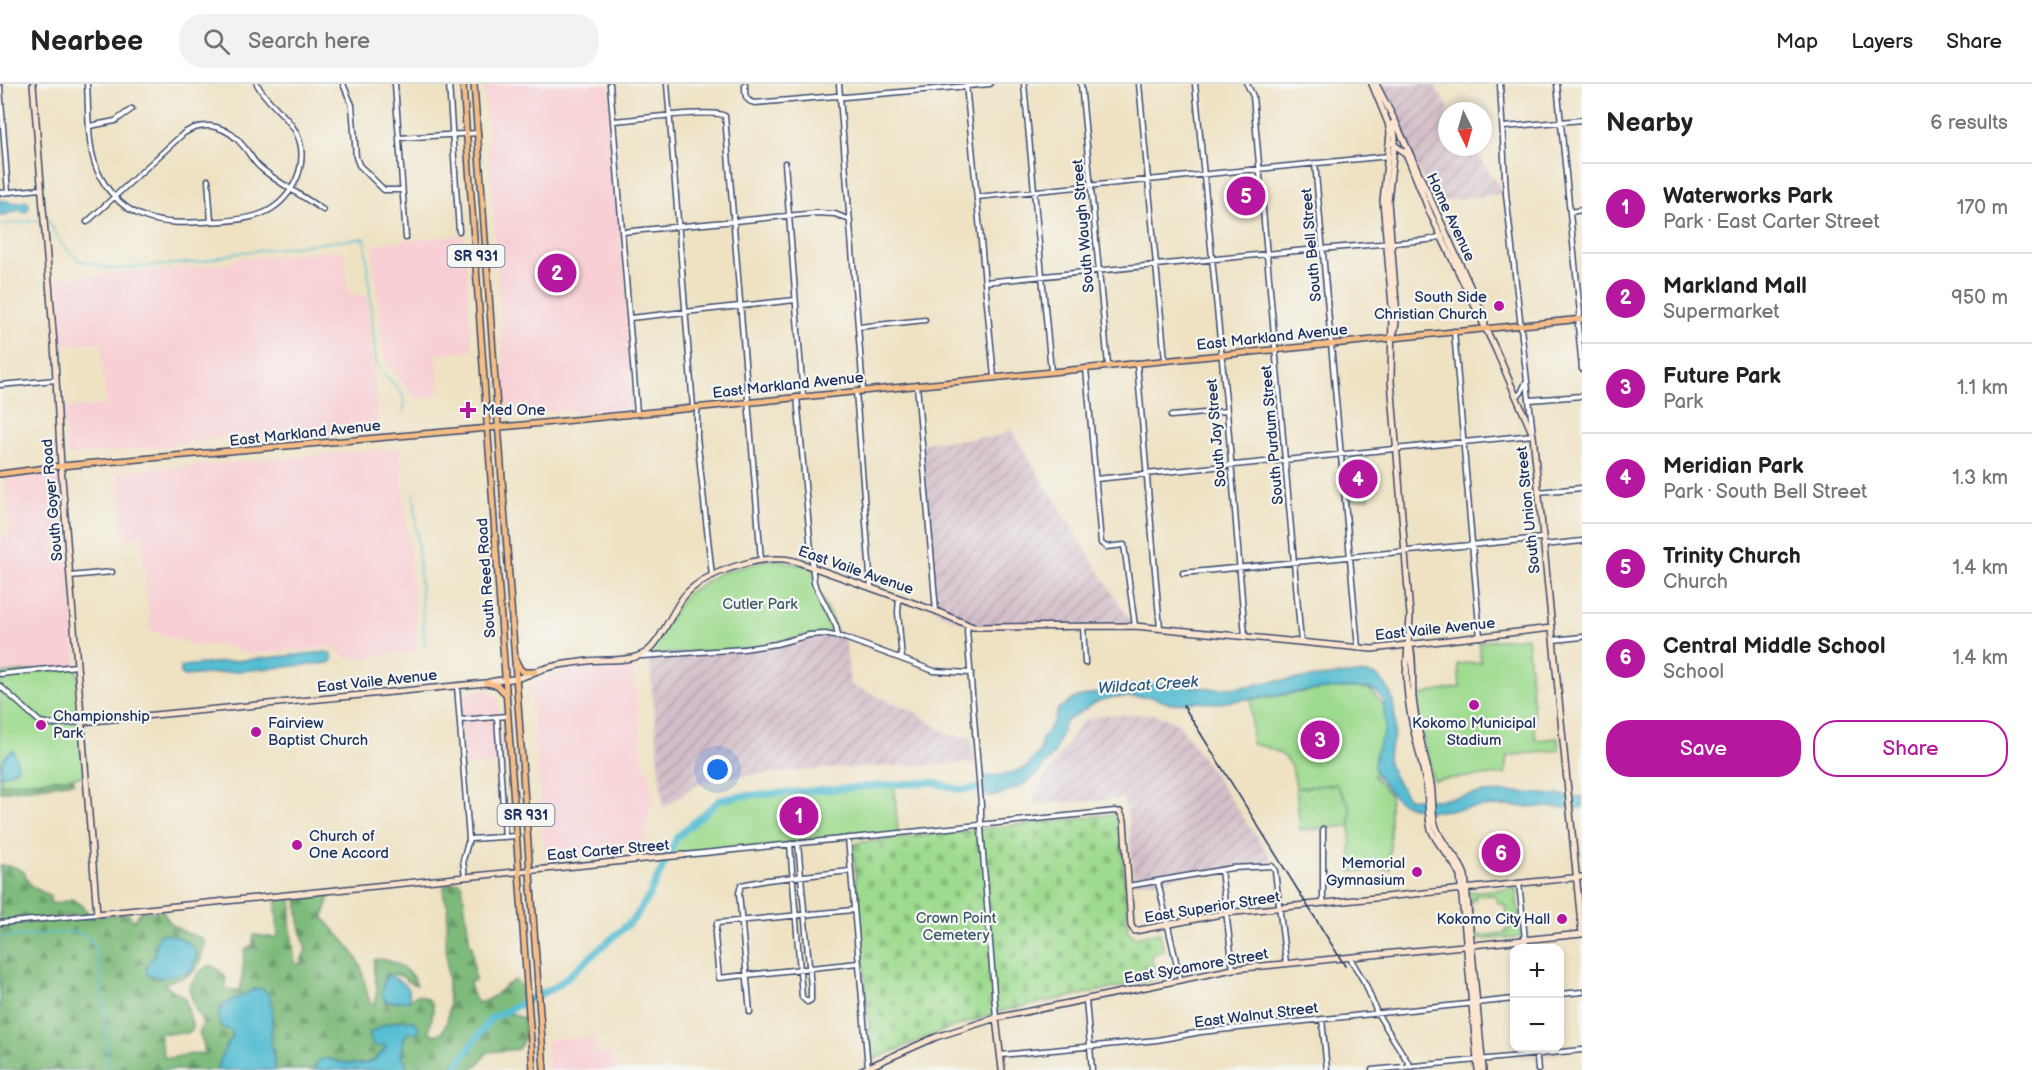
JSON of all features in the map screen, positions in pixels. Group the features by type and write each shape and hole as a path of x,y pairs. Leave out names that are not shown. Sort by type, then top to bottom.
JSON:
{"main road":[{"name":"South Reed Road","path":"463,84 533,1070"},
{"name":"South Reed Road","path":"474,84 544,1070"},
{"name":"East Markland Avenue","path":"0,474 61,466 488,428 1580,319"},
{"path":"514,657 524,672 535,672"},
{"path":"486,682 497,685 506,694"}],"street":[{"name":"South Goyer Road","path":"33,84 97,914"},
{"path":"87,84 95,163 101,177 114,197 138,214 168,223 245,218 263,213 282,200 292,189 301,165 299,140 289,119 257,84"},
{"path":"343,84 352,105 356,157 359,165 384,190 402,190"},
{"path":"395,84 406,238"},
{"path":"449,84 459,231"},
{"path":"610,84 637,413"},
{"path":"667,84 685,312 712,576"},
{"path":"745,84 746,98 755,103 990,84"},
{"path":"839,84 858,327 871,588"},
{"path":"1024,84 1051,371"},
{"name":"South Waugh Street","path":"1081,84 1108,365"},
{"path":"1139,84 1165,360"},
{"name":"South Jay Street","path":"1195,84 1222,354 1245,636"},
{"name":"South Purdum Street","path":"1247,84 1253,96 1260,168 1301,642"},
{"path":"1374,84 1388,123 1392,144"},
{"name":"Home Avenue","path":"1374,84 1388,110 1444,236"},
{"name":"South Union Street","path":"1500,84 1506,194 1530,400 1568,791 1579,877 1582,934"},
{"path":"1557,84 1580,313 1582,369"},
{"path":"966,85 994,377"},
{"path":"0,87 8,192"},
{"path":"90,126 115,121 132,109"},
{"path":"1388,110 1395,131 1388,201 1388,243 1397,315 1392,338 1391,381 1410,615 1411,676 1429,787 1432,821 1440,839 1462,866 1474,1003 1483,1070"},
{"path":"614,121 722,114 725,119 761,560"},
{"path":"1504,127 1582,120"},
{"path":"87,222 184,133 209,125 225,129 233,134 261,168 323,210"},
{"path":"399,138 478,133"},
{"name":"Home Avenue","path":"1392,144 1405,153 1484,317 1485,329 1533,435"},
{"path":"977,196 1391,156"},
{"path":"785,163 812,567 814,584 833,619 838,636"},
{"name":"South Bell Street","path":"1315,163 1358,648"},
{"path":"208,180 211,222"},
{"path":"0,193 41,189"},
{"path":"1570,212 1582,210"},
{"path":"622,232 828,212 850,220"},
{"path":"985,282 1428,240 1444,236"},
{"path":"630,318 795,300"},
{"path":"858,327 925,320"},
{"path":"1454,331 1480,637"},
{"path":"1137,363 1160,628"},
{"path":"1086,368 1102,545 1106,547 1124,545 1135,626"},
{"path":"1517,396 1524,389 1527,378"},
{"path":"0,385 56,380"},
{"path":"917,384 936,611"},
{"path":"1530,400 1582,396"},
{"path":"1171,416 1227,411"},
{"path":"1096,479 1533,435"},
{"path":"1538,492 1582,488"},
{"path":"1183,573 1472,545 1582,541"},
{"name":"East Vaile Avenue","path":"82,722 486,682 505,678 516,679 557,665 638,656 651,648 686,594 712,576 761,560 786,559 812,567 936,611 968,626 1135,626 1372,649 1552,628"},
{"path":"70,576 112,572"},
{"path":"899,598 902,659"},
{"path":"968,626 981,825 1002,1070"},
{"path":"1083,626 1085,663"},
{"path":"638,656 744,650 809,635 838,636 940,672 971,673"},
{"path":"1553,640 1582,637"},
{"path":"0,674 77,666"},
{"path":"457,685 469,839 463,860 465,877"},
{"path":"0,686 40,722 53,724 82,722"},
{"path":"460,720 508,716"},
{"path":"497,717 505,837"},
{"path":"1120,812 1124,820 1128,886 1221,870 1267,865 1273,867 1286,963"},
{"name":"East Carter Street","path":"97,914 1120,812"},
{"path":"1323,829 1323,903"},
{"path":"469,839 517,836"},
{"path":"848,838 865,1069"},
{"path":"790,844 802,997 807,1002 811,1000 798,843"},
{"path":"1221,870 1233,969"},
{"path":"750,1012 739,893 741,885 850,871"},
{"name":"East Superior Street","path":"1128,886 1133,930 1142,931 1226,913 1579,877"},
{"path":"1158,882 1180,979"},
{"path":"1519,883 1526,944"},
{"path":"853,910 717,923 715,936 718,978 858,963"},
{"path":"0,923 97,914"},
{"name":"East Sycamore Street","path":"865,1069 936,1037 996,1018 1233,969 1582,934"},
{"path":"1350,956 1366,985 1377,1013 1411,1066"},
{"path":"1564,994 1582,992"},
{"path":"1086,999 1092,1070"},
{"name":"East Walnut Street","path":"1001,1055 1157,1040 1202,1032 1510,999"},
{"path":"1322,1019 1327,1070"},
{"path":"1372,1070 1403,1069 1411,1066 1582,1050"},
{"path":"1536,1055 1538,1070"},
{"path":"1478,1070 1480,1060"}],"shaded area":[{"path":"484,84 607,84 610,95 632,375 629,376 632,409 575,413 565,410 516,415 507,410"},
{"path":"1384,84 1433,84 1445,102 1438,102 1438,156 1479,156 1502,192 1433,202 1380,86"},
{"path":"462,235 465,238 472,351 437,354 439,395 415,398 386,363 383,353 373,252 380,243"},
{"path":"341,250 344,254 347,288 351,293 365,296 367,299 379,425 376,429 247,442 242,434 182,444 69,456 64,408 106,406 101,342 63,345 57,279 230,264 239,258"},
{"path":"1010,428 1133,626 973,627 936,611 922,443 1000,436"},
{"path":"400,448 418,652 349,659 333,647 250,654 222,644 197,646 150,631 142,536 124,538 117,472"},
{"path":"61,466 77,666 0,674 0,536 10,535 5,473"},
{"path":"815,634 845,638 850,685 913,711 948,734 971,737 974,763 823,769 726,777 696,785 663,808 649,655"},
{"path":"633,663 643,761 649,772 653,798 643,842 606,846 606,852 546,859 530,688 541,679 571,670"},
{"path":"486,689 498,699 502,763 465,766 460,692"},
{"path":"1154,714 1178,723 1272,859 1270,863 1220,868 1155,881 1136,882 1129,822 1123,799 1035,804 1032,797 1082,722 1102,715"},
{"path":"595,1037 596,1053 612,1055 615,1070 548,1070 546,1040"}],"green space":[{"path":"1365,457 1369,498 1350,500 1347,459"},
{"name":"Cutler Park","path":"771,559 812,567 816,585 838,636 815,634 758,648 649,655 647,652 686,594 720,573"},
{"name":"Kokomo Municipal Stadium","path":"1527,637 1536,740 1558,738 1559,750 1507,756 1505,774 1433,780 1415,696 1460,687 1458,664 1481,662 1479,642"},
{"name":"Championship Park","path":"77,666 87,776 0,784 0,674"},
{"path":"1343,686 1370,690 1388,710 1382,774 1373,775 1390,795 1390,869 1351,872 1350,806 1336,784 1296,788 1292,769 1284,756 1271,749 1252,744 1251,700"},
{"path":"73,778 74,782 0,792 0,784"},
{"path":"894,784 898,833 668,857 677,837 720,800 741,796"},
{"path":"1336,784 1350,806 1350,826 1300,830 1296,788"},
{"name":"Crown Point Cemetery","path":"1116,814 1120,818 1128,931 1134,937 1159,932 1164,951 1151,955 1157,979 992,1013 872,1060 853,846 857,843"},
{"path":"0,865 15,867 24,872 31,886 50,896 50,902 54,904 72,899 89,914 0,923"},
{"path":"459,882 462,885 470,945 472,946 475,981 470,982 471,992 478,1003 490,998 515,980 522,986 522,997 519,1004 502,1013 513,1014 524,1019 523,1042 518,1049 488,1052 473,1070 406,1070 402,1045 409,1032 402,1020 383,1025 386,1047 375,1059 364,1064 351,1064 324,1058 317,1062 314,1070 0,1070 0,925 123,914 129,914 134,921 140,912 163,911 174,926 201,938 204,941 203,951 195,970 187,976 164,984 185,998 193,1028 191,1032 186,1033 161,1033 159,1036 164,1057 169,1058 204,1054 204,1046 199,1034 203,1023 194,1006 189,988 198,973 210,965 225,976 225,987 230,991 237,991 241,987 245,950 253,945 253,936 275,938 278,936 276,903 278,899 293,899 290,923 295,963 299,965 306,950 299,921 297,897 329,894 324,918 358,960 371,1004 375,1004 377,987 374,960 393,962 405,969 417,985 402,976 387,975 382,992 383,997 386,1002 408,1001 417,995 430,1000 433,1014 429,1032 436,1035 442,1032 447,1022 449,1008 446,938 448,906 444,896 444,887 446,884"},
{"path":"1516,888 1521,937 1472,940 1468,892","holes":["1495,895 1498,903 1505,905 1508,929 1505,933 1477,936 1474,933 1470,901 1475,900 1475,896"]}],"water":[{"path":"0,200 17,203 27,201 29,208 26,212 19,210 0,216"},
{"path":"327,652 332,654 332,661 328,663 185,676 181,674 183,666"},
{"path":"1349,674 1376,676 1388,688 1394,705 1395,724 1388,762 1394,777 1408,798 1437,800 1483,793 1513,792 1582,797 1582,808 1493,806 1425,811 1404,804 1395,798 1374,768 1375,754 1385,730 1384,701 1378,693 1368,688 1306,691 1218,703 1171,704 1152,697 1114,697 1098,701 1065,722 1054,754 1033,778 996,796 989,796 985,793 983,777 1008,774 1027,767 1040,751 1042,739 1054,721 1058,709 1077,697 1130,686 1159,683 1216,689"},
{"path":"13,750 18,765 17,769 0,777 3,761"},
{"path":"160,934 182,939 194,949 197,954 190,971 161,978 147,975 147,965 155,953"},
{"path":"387,975 407,987 410,995 409,1001 388,1002 381,994"},
{"path":"255,989 263,989 272,1005 271,1044 275,1070 217,1070 224,1050 233,1036 232,1031 219,1024 219,1012 225,1004"},
{"path":"402,1020 413,1021 419,1026 417,1033 409,1032 404,1038 401,1056 406,1061 406,1070 314,1070 317,1062 324,1058 351,1064 364,1064 376,1059 386,1047 385,1045 374,1046 370,1033 383,1025"}],"waterway":[{"path":"0,225 38,220"},
{"path":"48,220 61,243 78,260 113,269 201,262 236,253 365,238 376,362 400,391 403,397 403,411"},
{"path":"414,493 425,647"},
{"name":"Wildcat Creek","path":"454,1070 490,1019 557,986 635,918 650,894 677,837 720,800 741,796 931,782 961,790 993,787"},
{"path":"0,937 77,932 89,938 100,966 108,1070"}],"railway":[{"path":"1183,705 1345,966"}],"place":[{"name":"Trinity Church","path":"1246,196"},
{"name":"Markland Mall","path":"557,273"},
{"name":"South Side Christian Church","path":"1499,306"},
{"name":"Med One","path":"468,410"},
{"name":"Meridian Park","path":"1358,479"},
{"name":"Kokomo Municipal Stadium","path":"1474,705"},
{"name":"Championship Park","path":"41,725"},
{"name":"Fairview Baptist Church","path":"256,732"},
{"name":"Future Park","path":"1320,740"},
{"name":"Waterworks Park","path":"799,816"},
{"name":"Church of One Accord","path":"297,845"},
{"name":"Central Middle School","path":"1501,853"},
{"name":"Memorial Gymnasium","path":"1417,872"},
{"name":"Kokomo City Hall","path":"1562,919"}]}
